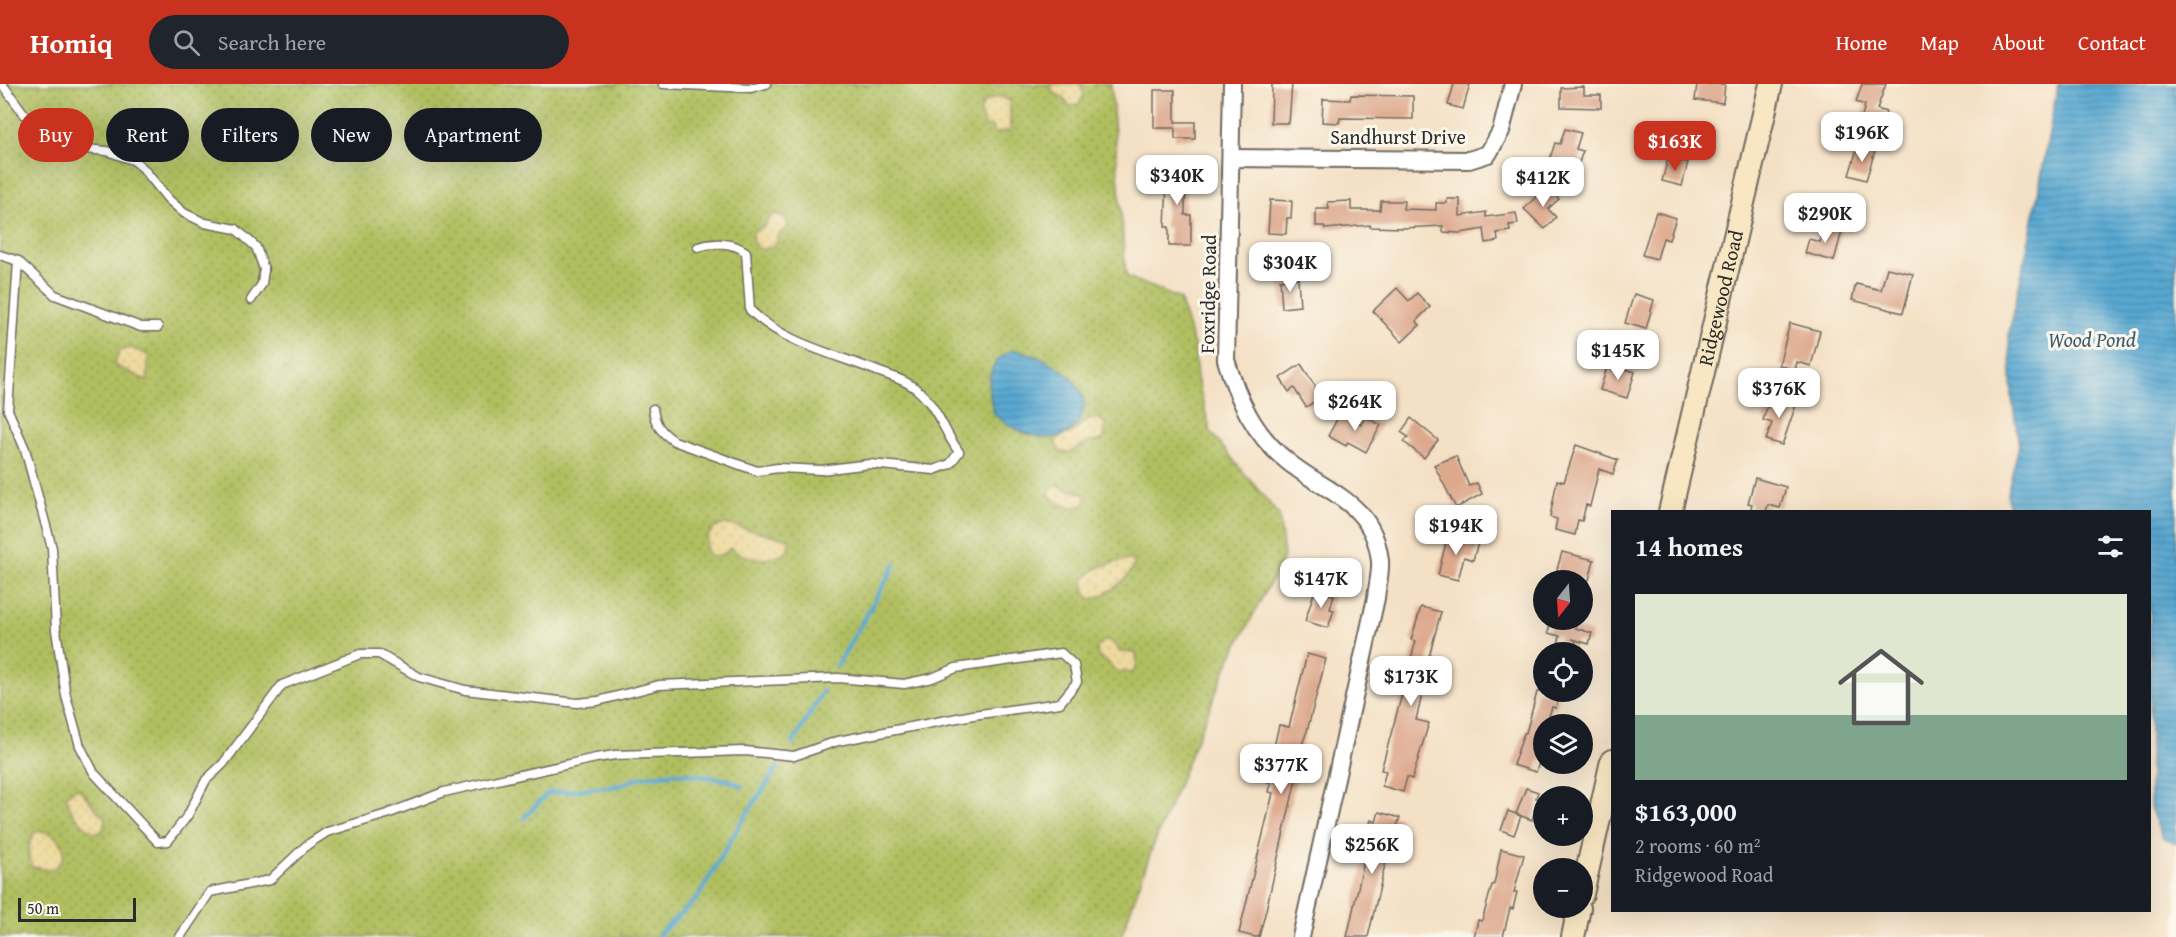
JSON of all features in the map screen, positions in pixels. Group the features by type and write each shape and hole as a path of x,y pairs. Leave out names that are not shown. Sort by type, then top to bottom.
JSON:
{"main road":[{"name":"Ridgewood Road","path":"1670,510 1771,84"},
{"path":"1590,858 1611,765"},
{"path":"1573,937 1577,918"}],"street":[{"name":"Foxridge Road","path":"1232,84 1226,360 1237,396 1259,434 1286,461 1359,509 1373,530 1380,562 1376,598 1300,937"},
{"name":"Sandhurst Drive","path":"1232,158 1469,160 1488,154 1500,131 1513,84"}],"lane":[{"path":"2,84 36,130 51,146 107,151 133,160 144,168 168,199 184,213 205,224 236,229 256,247 264,268 262,284 251,300"},
{"path":"663,84 750,88 766,84"},
{"path":"653,409 654,421 663,433 674,441 757,471 778,468 821,470 870,464 934,470 950,464 959,452 940,417 912,386 802,342 767,325 750,310 746,252 723,244 698,247"},
{"path":"0,255 18,261 55,295 141,327 158,327"},
{"path":"18,261 8,410 25,449 52,548 56,630 66,696 80,746 94,773 158,842 168,841 188,815 207,780 223,764 282,685 360,654 379,654 419,677 465,690 577,703 598,701 659,685 838,678 904,684 932,678 956,669 1061,653 1074,665 1077,682 1060,703 973,715 838,741 794,756 745,752 615,755 444,792 387,814 327,832 308,845 270,880 210,892 180,937"}],"green space":[{"path":"0,84 1111,84 1126,276 1180,299 1194,346 1197,378 1211,433 1279,515 1284,556 1228,663 1152,849 1121,937 0,937"}],"sand":[{"path":"1052,84 1079,84 1084,95 1078,105 1069,106 1063,97 1052,92"},
{"path":"1000,96 1010,101 1010,131 995,133 991,126 985,127 980,112 984,102"},
{"path":"775,214 786,218 788,227 780,233 775,245 762,250 753,243 752,236 755,230 765,226 770,216"},
{"path":"132,348 148,355 148,381 114,365 120,350"},
{"path":"1099,418 1106,426 1103,440 1085,443 1071,452 1060,452 1055,443 1058,438 1072,432 1089,419"},
{"path":"1054,485 1083,494 1086,497 1085,503 1071,507 1058,502 1050,496 1049,490"},
{"path":"725,524 789,539 788,551 774,557 759,558 744,555 731,548 723,554 712,557 707,552 708,537 712,530"},
{"path":"1124,560 1133,560 1134,566 1121,582 1110,591 1097,597 1091,599 1086,595 1083,582 1091,573 1100,567"},
{"path":"1104,641 1113,642 1120,652 1136,653 1137,666 1132,673 1116,671 1107,661 1098,657 1097,647"},
{"path":"77,788 105,818 103,831 96,833 92,831 72,812 67,795"},
{"path":"39,831 54,836 63,846 62,859 51,870 32,867 30,863 30,845 35,832"}],"water":[{"name":"Wood Pond","path":"2058,84 2176,84 2176,844 2162,838 2151,810 2151,510 2010,510 2007,493 2019,446 2012,398 2009,333 2033,221"},
{"path":"1014,350 1026,352 1053,364 1076,384 1082,395 1084,408 1079,421 1070,431 1048,438 1036,436 1024,433 994,414 989,385 990,376 997,361"}],"building":[{"path":"1272,84 1292,84 1289,123 1271,123"},
{"path":"1454,84 1470,84 1463,109 1448,105"},
{"path":"1697,84 1725,84 1723,103 1695,100"},
{"path":"1862,84 1886,84 1877,109 1886,112 1881,127 1861,120 1865,105 1856,102"},
{"path":"1584,87 1584,95 1601,95 1601,108 1561,107 1561,88"},
{"path":"1154,90 1175,90 1175,122 1195,122 1195,139 1175,139 1175,128 1154,128"},
{"path":"1351,95 1413,96 1413,119 1340,118 1339,123 1322,122 1323,99 1350,100"},
{"path":"1565,129 1581,133 1576,149 1583,151 1577,168 1567,165 1565,170 1548,164 1555,143 1560,144"},
{"path":"1858,146 1875,151 1866,180 1849,175"},
{"path":"1668,158 1688,162 1682,186 1662,181"},
{"path":"1168,161 1186,162 1185,215 1191,215 1191,246 1169,246 1169,227 1165,227"},
{"path":"1546,187 1559,199 1548,209 1556,217 1545,229 1524,209"},
{"path":"1447,199 1460,199 1460,216 1486,212 1486,217 1516,213 1518,224 1509,225 1510,231 1497,233 1498,241 1486,243 1484,229 1460,233 1443,232 1443,226 1403,228 1370,227 1370,225 1325,229 1324,226 1316,226 1316,209 1329,209 1328,202 1351,201 1351,210 1380,210 1381,201 1404,201 1403,209 1436,210 1436,203 1447,203"},
{"path":"1270,200 1292,201 1291,218 1287,218 1286,234 1268,233"},
{"path":"1656,212 1676,218 1669,240 1663,238 1657,259 1642,255"},
{"path":"1824,226 1842,231 1834,261 1805,253 1809,239 1820,242"},
{"path":"1887,268 1913,274 1903,313 1852,300 1856,284 1881,290"},
{"path":"1298,278 1300,306 1282,308 1280,280"},
{"path":"1397,288 1409,301 1417,293 1430,307 1416,321 1420,325 1402,342 1373,311"},
{"path":"1634,294 1654,300 1646,329 1625,323"},
{"path":"1790,323 1820,331 1811,366 1797,362 1795,370 1779,365"},
{"path":"1301,364 1322,397 1306,407 1294,388 1289,392 1280,378"},
{"path":"1608,364 1635,372 1627,398 1600,390"},
{"path":"1770,397 1796,405 1782,445 1766,440 1772,423 1763,420"},
{"path":"1340,414 1361,425 1365,417 1381,425 1366,452 1348,442 1346,446 1328,436"},
{"path":"1411,418 1438,440 1424,458 1404,442 1408,437 1401,432"},
{"path":"1576,445 1618,460 1613,474 1599,469 1590,506 1586,505 1582,521 1578,520 1575,535 1555,530 1557,519 1550,517 1557,480 1564,482"},
{"path":"1456,456 1469,486 1477,483 1482,494 1456,508 1434,465"},
{"path":"1755,478 1786,487 1780,508 1768,505 1767,510 1750,510 1752,504 1748,503"},
{"path":"1448,534 1478,543 1473,560 1464,557 1458,580 1438,575"},
{"path":"1562,552 1594,560 1592,570 1557,570"},
{"path":"1315,590 1334,595 1330,609 1334,610 1328,628 1305,621"},
{"path":"1421,607 1441,612 1427,664 1432,666 1429,678 1426,678 1416,720 1429,723 1412,779 1407,777 1403,792 1382,786 1386,771 1381,770 1403,691 1398,689 1403,675 1406,676 1416,641 1411,640"},
{"path":"1549,630 1582,630 1592,633 1590,642 1576,640 1576,642 1558,642 1560,636 1548,633"},
{"path":"1307,654 1326,659 1307,731 1296,761 1300,762 1266,910 1259,937 1255,937 1239,933 1273,793 1269,792 1271,783 1266,781 1279,725 1289,727"},
{"path":"1534,702 1558,702 1556,708 1552,707 1550,714 1533,714 1533,771 1513,765 1524,733 1526,733"},
{"path":"1526,788 1533,790 1532,820 1516,814"},
{"path":"1508,811 1521,816 1514,835 1501,830"},
{"path":"1379,812 1400,818 1384,869 1368,937 1347,937 1364,861 1370,862 1377,837 1367,834 1371,820 1376,822"},
{"path":"1501,849 1524,855 1514,892 1517,892 1513,909 1510,908 1503,937 1474,937 1478,920 1482,921 1492,885 1494,885"}],"waterway":[{"path":"837,666 895,565"},
{"path":"793,743 823,691"},
{"path":"659,934 697,899 740,824 778,767"},
{"path":"524,818 548,793 618,786 641,777 679,773 728,780 742,786"}]}
